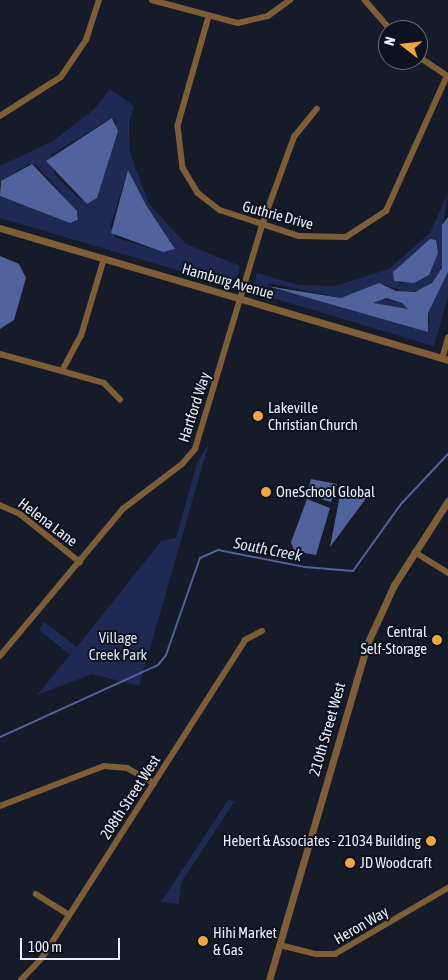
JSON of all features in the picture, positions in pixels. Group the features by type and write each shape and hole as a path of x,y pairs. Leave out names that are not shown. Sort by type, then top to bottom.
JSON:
{"street":[{"path":"0,116 61,76 86,40 99,0"},
{"path":"152,0 209,17 254,21 290,0"},
{"path":"365,0 382,20"},
{"name":"Guthrie Drive","path":"209,17 178,126 180,157 191,183 208,201 262,225 331,239 358,232 376,221 398,193 419,132 448,76"},
{"path":"428,63 448,76"},
{"name":"Hartford Way","path":"0,656 128,504 182,464 195,449 262,225 295,135 317,108"},
{"name":"Hamburg Avenue","path":"0,228 445,359"},
{"path":"62,371 81,336 104,259"},
{"path":"445,359 448,338"},
{"path":"0,354 104,383 120,398"},
{"name":"210th Street West","path":"269,980 364,654 388,597 448,501"},
{"name":"Helena Lane","path":"0,505 20,514 80,562"},
{"path":"415,552 448,574"},
{"name":"208th Street West","path":"21,980 69,915 245,640 262,631"},
{"path":"0,806 104,766 127,768 154,783"},
{"name":"Heron Way","path":"280,945 317,954 335,954 448,888"},
{"path":"36,894 69,915"}],"green space":[{"path":"110,89 134,106 129,123 130,152 149,204 186,244 240,266 235,287 0,218 0,196 70,223 78,221 79,214 36,165 29,164 0,182 0,166 53,141 93,110","holes":["112,118 117,121 82,201 55,175 51,155","128,170 146,205 175,249 163,252 116,238 110,227"]},
{"path":"448,193 442,231 445,259 437,277 425,288 407,293 383,284 341,298 269,283 268,288 430,325 428,313 448,272 448,297 434,346 252,292 257,273 298,285 335,286 389,269 430,233","holes":["430,239 429,275 400,284 393,272"]},
{"path":"379,298 402,303 408,309 374,304"},
{"name":"Village Creek Park","path":"209,443 139,686 92,674 37,695 70,655 39,630 44,622 77,647 161,541 176,538 197,463"},
{"path":"229,799 234,802 181,883 179,904 161,902"}],"shaded area":[{"path":"112,118 118,131 97,198 87,204 46,161"},
{"path":"32,164 77,211 78,220 70,223 0,196 1,181"},
{"path":"128,170 146,205 175,249 163,252 111,233"},
{"path":"448,217 448,272 428,313 428,332 267,286 341,298 379,283 396,291 415,292 432,283 442,268 442,225","holes":["386,298 402,303 408,309 373,303"]},
{"path":"430,239 436,240 438,253 429,275 414,283 394,281 393,272"},
{"path":"0,256 19,264 26,278 14,320 0,329"},
{"path":"311,479 337,484 331,502 307,495"},
{"path":"347,489 370,493 330,547 340,495"},
{"path":"307,499 330,508 316,555 294,551 291,542"}],"waterway":[{"name":"South Creek","path":"0,737 158,665 166,655 200,558 218,550 305,567 353,571 401,504 448,454"}],"place":[{"name":"Lakeville Christian Church","path":"258,416"},
{"name":"OneSchool Global","path":"266,492"},
{"name":"Central Self-Storage","path":"437,640"},
{"name":"Hebert & Associates - 21034 Building","path":"431,841"},
{"name":"JD Woodcraft","path":"350,863"},
{"name":"Hihi Market & Gas","path":"203,941"}]}
